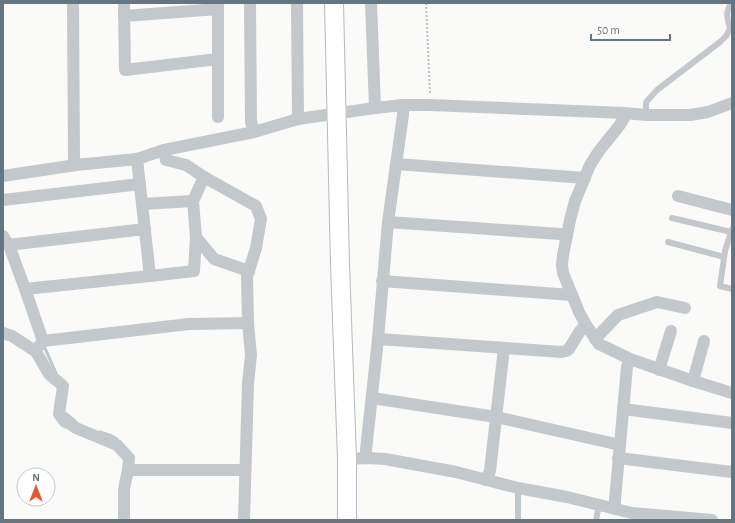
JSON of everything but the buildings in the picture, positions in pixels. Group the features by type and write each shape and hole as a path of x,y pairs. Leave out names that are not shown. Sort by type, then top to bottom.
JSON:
{"street":[{"path":"73,3 74,158 76,165"},
{"path":"124,3 125,70 218,59"},
{"path":"250,3 251,122 254,132"},
{"path":"297,3 298,119"},
{"path":"334,3 340,264 347,459 347,520"},
{"path":"370,3 375,108"},
{"path":"124,16 218,6 218,117"},
{"path":"3,176 76,165 137,159 164,150 254,132 298,119 403,105 690,116 708,112 732,103"},
{"path":"367,458 366,450 378,339 388,222 403,115 403,105"},
{"path":"625,113 619,126 590,164 575,201 562,265 572,294 586,325 599,344 630,359 659,370 732,393"},
{"path":"164,150 166,160 186,165 204,177 256,206 261,218 256,248 247,277 248,323 251,355 248,384 244,520"},
{"path":"137,159 150,276"},
{"path":"396,164 585,178"},
{"path":"25,289 194,271 196,237 193,201 204,177"},
{"path":"3,200 140,184"},
{"path":"678,196 732,210"},
{"path":"142,204 193,201"},
{"path":"388,222 560,234 567,236"},
{"path":"43,341 25,289 5,240 145,229"},
{"path":"196,237 214,259 249,271"},
{"path":"382,281 572,294"},
{"path":"595,339 618,315 625,312 657,302 685,308"},
{"path":"35,351 43,341 189,324 248,323"},
{"path":"378,339 546,351 566,351 586,325"},
{"path":"659,370 672,331"},
{"path":"3,334 12,336 35,351 49,374 62,386 59,414 65,422 117,445 129,458 124,489 124,520"},
{"path":"693,381 704,341"},
{"path":"486,480 490,472 504,348"},
{"path":"615,509 618,458 627,367 630,359"},
{"path":"372,398 496,417 620,446"},
{"path":"623,409 732,423"},
{"path":"618,458 732,472"},
{"path":"347,459 385,459 449,470 518,488 567,497 615,509 632,517 712,520"},
{"path":"128,470 245,470"}],"lane":[{"path":"646,115 647,100 657,90 726,36 730,29 727,13 728,8 732,3"},
{"path":"672,218 732,231 729,248 724,257 720,286 732,289"},
{"path":"668,242 724,257"},
{"path":"518,488 518,520"},
{"path":"596,520 599,505"}],"path":[{"path":"426,3 430,105"}],"waterway":[{"path":"44,346 56,373"},
{"path":"65,413 75,421"},
{"path":"100,432 117,439"}]}
